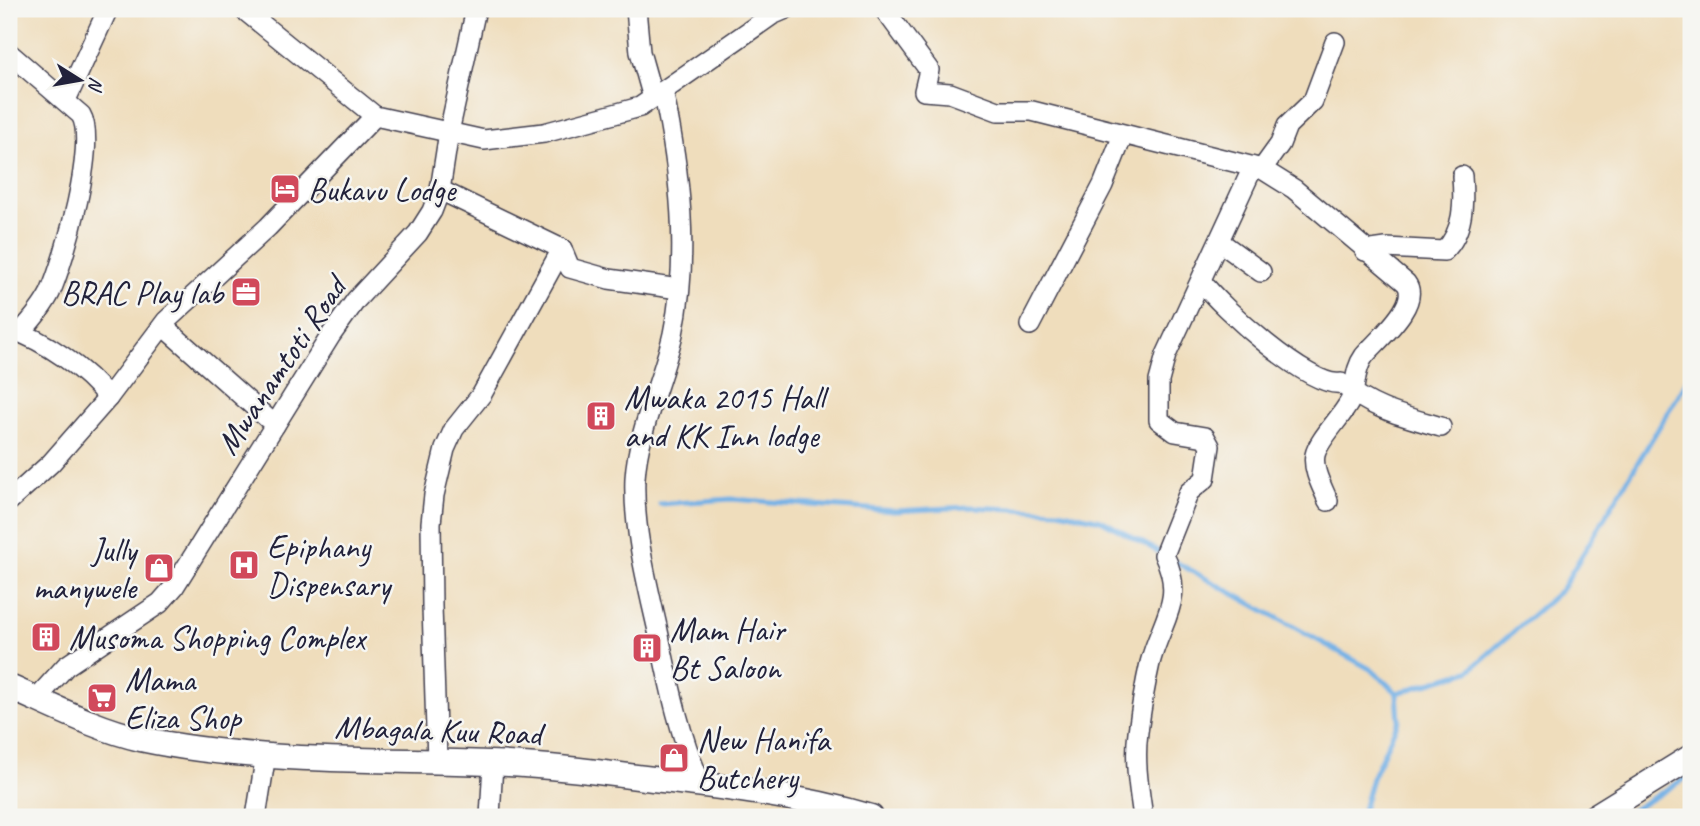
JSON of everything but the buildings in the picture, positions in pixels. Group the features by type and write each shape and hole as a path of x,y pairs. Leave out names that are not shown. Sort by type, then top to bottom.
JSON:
{"street":[{"path":"66,100 108,9"},
{"path":"243,9 375,116 484,140 544,133 624,113 658,95 772,15 786,9"},
{"name":"Mwanamtoti Road","path":"37,698 66,666 160,603 174,587 356,300 418,233 432,211 440,190 449,132 477,9"},
{"path":"636,9 640,52 658,95 678,173 679,289 672,337 635,475 635,504 642,555 676,712 701,784"},
{"path":"884,9 929,70 923,91 950,93 998,111 1032,111 1257,168 1294,189 1406,283 1410,289 1409,297 1384,338 1363,357 1350,402 1315,455 1315,467 1328,501"},
{"path":"1143,817 1137,771 1138,732 1151,662 1173,596 1174,576 1164,555 1189,492 1205,479 1210,446 1205,437 1175,432 1159,420 1159,381 1166,355 1257,168 1280,144 1287,125 1313,101 1335,42"},
{"path":"9,53 66,100 81,115 86,130 75,218 50,293 15,330 82,372 108,398"},
{"path":"9,501 51,463 108,398 163,326 323,173 375,116"},
{"path":"1030,325 1103,185 1122,135"},
{"path":"1365,251 1386,248 1444,251 1458,231 1462,176"},
{"path":"440,190 562,249 570,268 609,279 679,289"},
{"path":"1220,242 1261,272"},
{"path":"437,761 431,523 434,495 445,449 454,429 482,394 562,249"},
{"path":"1201,281 1219,305 1278,352 1328,384 1341,383 1364,402 1391,413 1441,427"},
{"path":"163,326 275,425"},
{"name":"Mbagala Kuu Road","path":"9,687 85,723 178,746 266,754 493,763 701,784 831,805 871,817"},
{"path":"256,817 266,754"},
{"path":"1594,817 1691,757"},
{"path":"489,817 493,763"}],"waterway":[{"path":"1172,560 1372,670 1397,693 1469,671 1561,590 1691,374"},
{"path":"660,504 731,499 895,511 968,507 1059,511 1101,520 1161,553"},
{"path":"1361,817 1372,778 1399,720 1397,693"},
{"path":"1621,817 1691,775"}],"place":[{"name":"Bukavu Lodge","path":"285,189"},
{"name":"BRAC Play lab","path":"246,292"},
{"name":"Mwaka 2015 Hall and KK Inn lodge","path":"601,416"},
{"name":"Epiphany Dispensary","path":"244,565"},
{"name":"Jully manywele","path":"159,568"},
{"name":"Musoma Shopping Complex","path":"46,637"},
{"name":"Mam Hair Bt Saloon","path":"647,648"},
{"name":"Mama Eliza Shop","path":"102,698"},
{"name":"New Hanifa Butchery","path":"674,758"}]}
